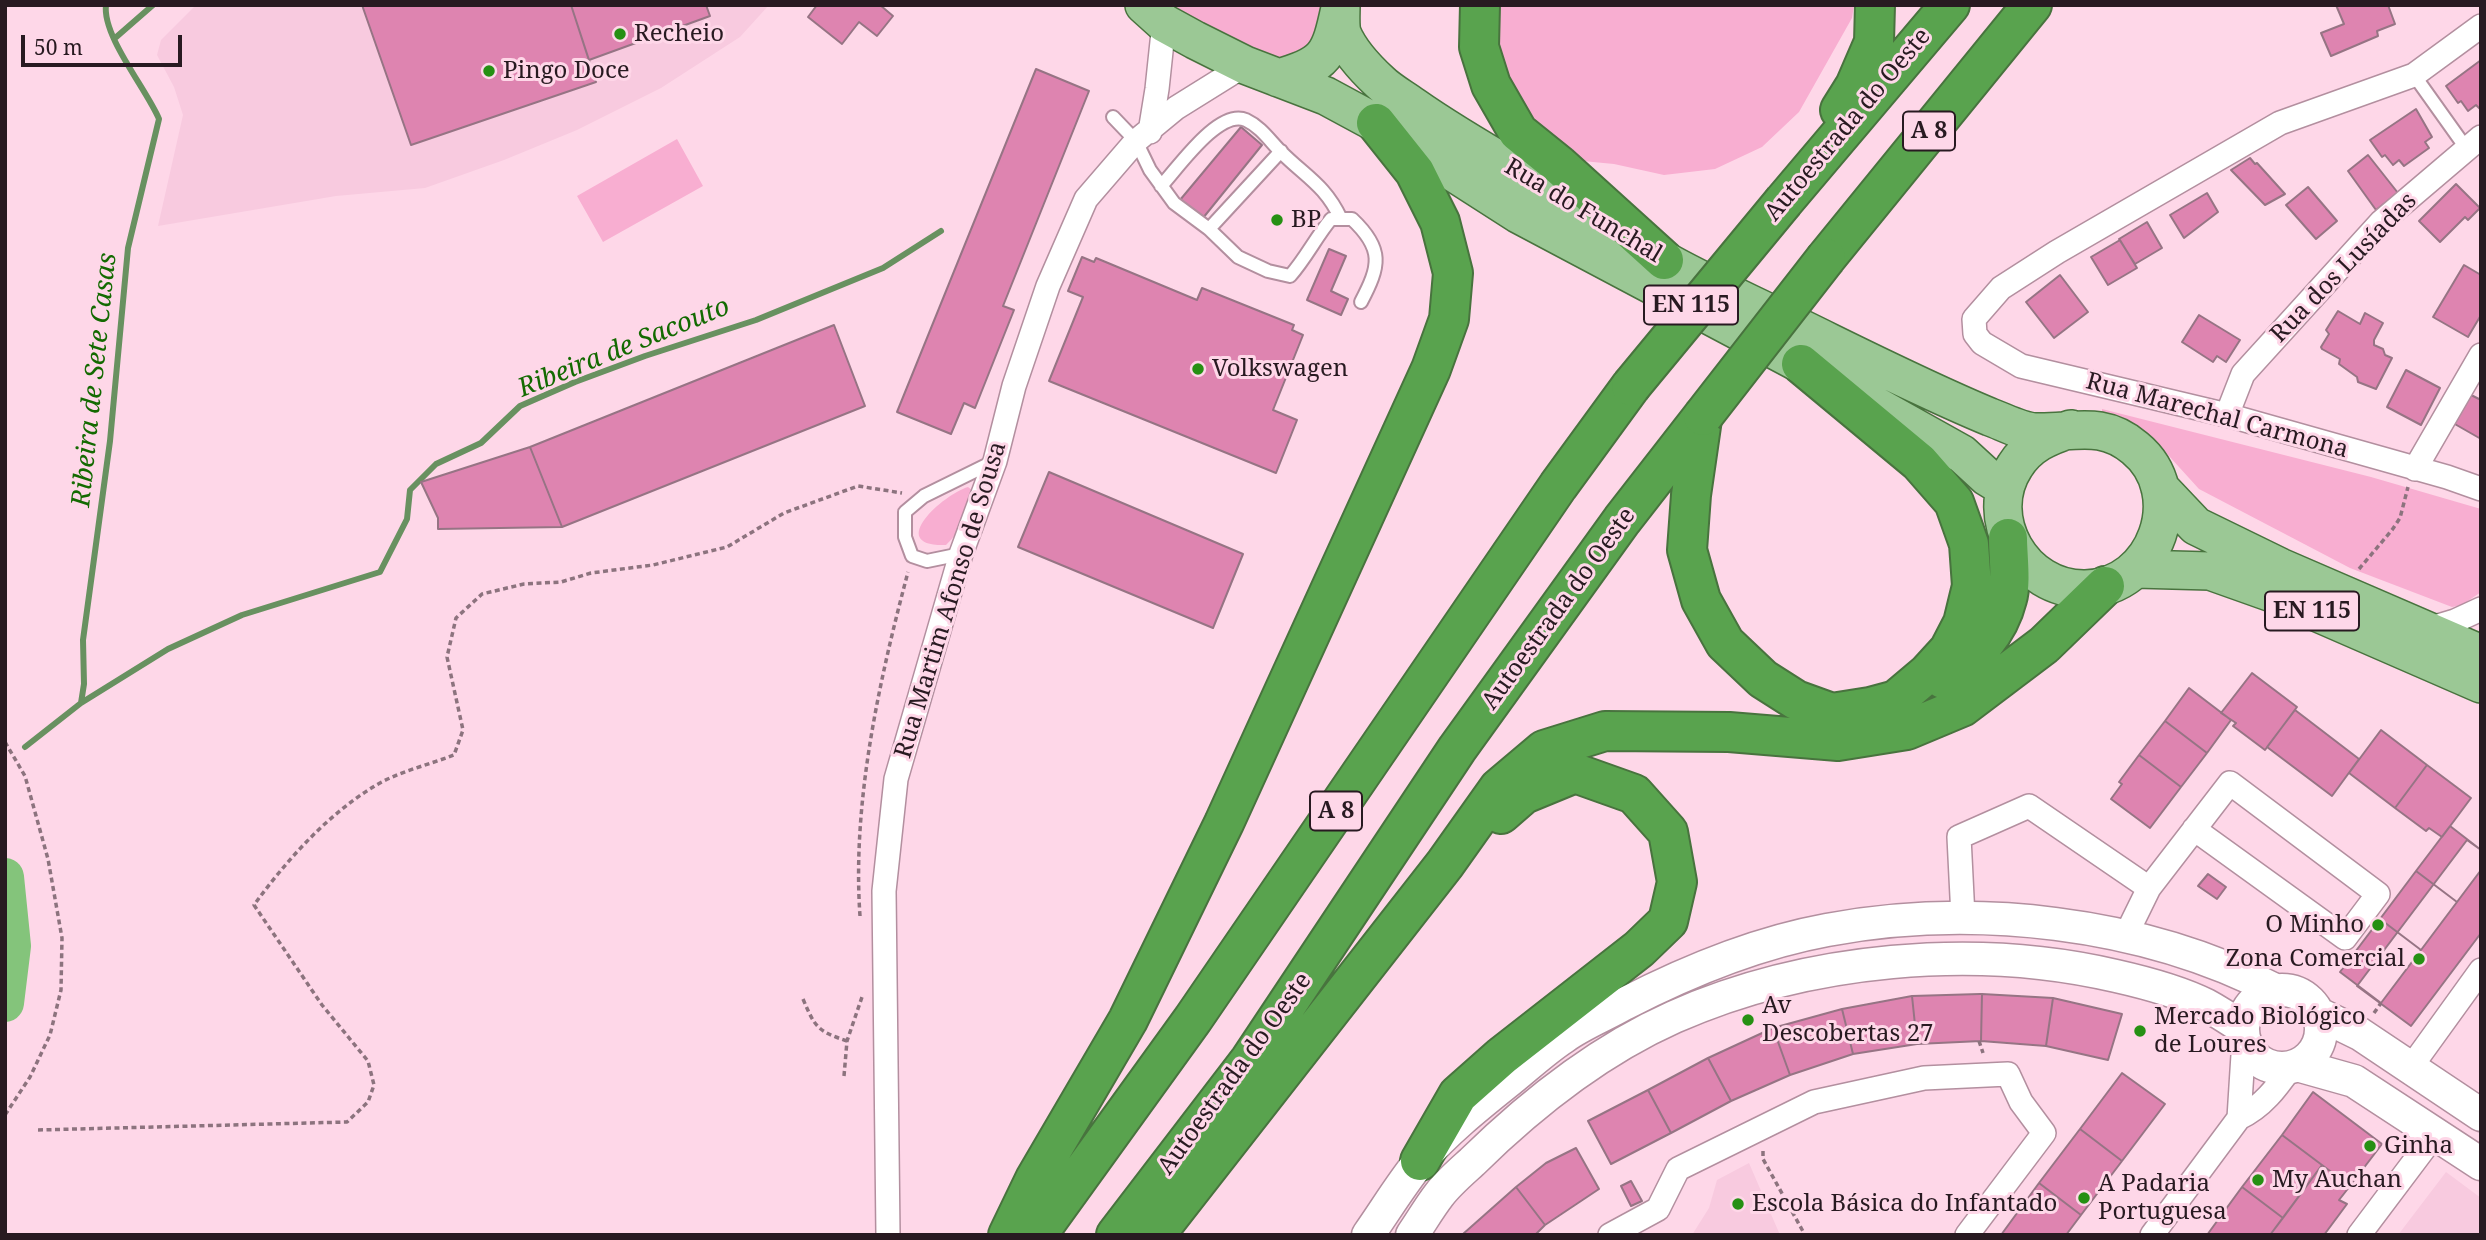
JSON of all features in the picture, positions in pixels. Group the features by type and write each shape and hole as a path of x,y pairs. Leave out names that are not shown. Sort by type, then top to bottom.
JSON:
{"highway":[{"path":"1479,5 1479,47 1491,85 1518,132 1559,164 1664,260"},
{"path":"1784,201 1855,86 1874,42 1875,5"},
{"name":"Autoestrada do Oeste","path":"1037,1235 1193,1020 1558,486 1631,386 1951,5"},
{"name":"Autoestrada do Oeste","path":"1116,1235 1250,1060 1457,749 1622,520 1826,258 2032,5"},
{"path":"1008,1235 1035,1179 1128,1020 1218,835 1431,369 1449,319 1453,274 1440,222 1415,172 1376,123"},
{"path":"1801,364 1919,461 1954,502 1969,544 1972,586 1963,623 1949,650 1896,699"},
{"path":"1703,416 1691,495 1687,550 1701,600 1725,643 1763,679 1796,700 1832,713 1870,708 1923,690 1948,677 1972,659 1992,632 2008,598 2008,538"},
{"path":"1155,1235 1445,864 1499,788 1544,750 1605,731 1729,732 1839,741 1908,730 1962,707 2044,645 2120,578"},
{"path":"1420,1161 1458,1095 1502,1056 1639,949 1668,921 1677,882 1668,832 1634,794 1575,773 1524,794 1445,864"}],"main road":[{"name":"Rua do Funchal","path":"1262,71 1303,72 1318,62 1333,42 1341,5"},
{"name":"Rua do Funchal","path":"1341,5 1341,31 1354,52 1381,84 1434,121 1664,260 1878,366 1988,416 2032,433 2094,429 2116,436 2136,449 2151,466 2160,488 2163,510 2160,532 2150,552 2120,578"},
{"name":"Rua do Funchal","path":"1154,14 1262,71 1326,96 1376,123 1518,214 1801,364 1962,454 1987,477 2005,488"},
{"name":"Rua do Funchal","path":"2071,429 2049,436 2030,449 2014,466 2005,488 2003,513 2008,538 2018,556 2031,570 2047,581 2085,589 2120,578 2210,572 2272,593 2481,684"},
{"name":"Rua do Funchal","path":"2160,488 2196,526 2481,654"},
{"path":"1368,1235 1420,1161 1474,1109 1564,1036 1640,996 1714,962 1826,930 1890,921 1963,917 2025,921 2125,937 2224,965 2275,990 2294,991 2301,995 2319,1014 2360,1034 2481,1115"},
{"path":"1412,1235 1440,1193 1498,1137 1585,1066 1673,1018 1725,998 1776,983 1841,969 1924,959 1979,958 2086,969 2144,982 2207,1006 2243,1033 2256,1059 2267,1066 2284,1068 2295,1066 2311,1056 2318,1044 2321,1028 2319,1014"},
{"path":"2243,1033 2245,1016 2251,1004 2262,995 2275,990"},
{"path":"1640,996 1656,1027"},
{"path":"2295,1066 2354,1081 2481,1164"}],"street":[{"path":"1143,136 1157,89 1154,14"},
{"path":"2414,75 2481,26"},
{"name":"Rua Martim Afonso de Sousa","path":"888,1235 884,891 896,779 961,554 995,460 1014,386 1048,285 1086,199 1143,136 1176,108 1262,71"},
{"name":"Rua Marechal Carmona","path":"2414,75 2280,123 2057,252 2001,288 1974,319 1975,334 1982,343 2021,366 2227,415 2481,489"},
{"name":"Rua dos Lusíadas","path":"2227,415 2244,373 2381,222 2474,143"},
{"path":"2415,469 2481,355"},
{"path":"2425,630 2455,621 2481,609"},
{"path":"2125,937 2149,888 2194,829 2230,783 2378,894 2345,938 2194,829"},
{"path":"1963,917 1958,837 2029,806 2149,888"},
{"path":"2411,1067 2481,970"},
{"path":"2239,1118 2243,1033"},
{"path":"2152,1235 2239,1118 2255,1110 2295,1066"},
{"path":"1610,1235 1658,1209 1678,1169 1814,1102 1924,1078 2008,1074 2021,1102 2044,1133 1967,1235"},
{"path":"2358,1235 2435,1134"}],"lane":[{"path":"2414,75 2474,143"},
{"path":"1113,117 1143,136 1150,170 1174,203 1209,229 1238,257 1268,271 1290,276 1303,262 1319,233 1331,219 1352,219 1367,234 1376,249 1376,268 1361,302"},
{"path":"1161,186 1212,129 1228,119 1243,118 1257,127 1320,186 1333,200 1341,219"},
{"path":"1209,229 1281,151"},
{"path":"961,554 927,561 912,556 905,537 905,512 924,496 995,460"}],"path":[{"path":"2343,594 2359,568 2400,518 2415,469"},
{"path":"38,1130 346,1122 368,1102 374,1085 368,1061 322,1005 254,905 272,880 303,846 339,812 374,786 454,755 463,730 447,657 456,618 482,594 524,584 561,582 591,573 653,565 727,547 784,513 858,486 924,496"},
{"path":"5,742 25,776 48,859 62,938 61,990 50,1035 30,1077 5,1115"},
{"path":"803,999 811,1018 824,1034 847,1041"},
{"path":"2373,1015 2381,1003"},
{"path":"1760,1129 1763,1159 1805,1235"}],"shaded area":[{"path":"196,5 769,5 740,37 661,88 577,130 504,160 425,188 336,196 158,226 183,115 174,87 157,55 161,40"},
{"path":"1169,5 1323,5 1324,15 1308,51 1272,63"},
{"path":"1481,5 1854,5 1852,18 1799,112 1762,147 1715,169 1664,175 1614,164 1551,158 1509,117"},
{"path":"677,139 703,186 603,242 577,196"},
{"path":"2102,409 2371,477 2481,509 2481,592 2462,605 2452,607 2350,568 2199,489 2149,434 2127,423 2102,416"},
{"path":"968,487 972,490 967,513 952,539 946,545 928,543 920,538 919,530 934,509"},
{"name":"Escola Básica do Infantado","path":"1749,1163 1780,1235 1692,1235 1709,1208 1717,1180"},
{"path":"2446,1172 2481,1198 2481,1235 2398,1235"}],"building":[{"name":"Pingo Doce","path":"362,5 571,5 596,82 411,145"},
{"name":"Recheio","path":"571,5 706,5 710,16 589,60"},
{"path":"817,5 880,5 893,16 877,36 859,22 842,44 808,17"},
{"path":"2336,5 2388,5 2395,24 2377,31 2378,36 2331,56 2321,33 2344,24"},
{"path":"2481,60 2481,110 2476,105 2468,111 2461,101 2458,103 2446,86"},
{"path":"1036,69 1089,91 1003,306 1014,310 975,408 964,403 951,434 897,412"},
{"path":"2416,109 2432,137 2425,142 2429,148 2404,166 2399,160 2393,165 2385,155 2382,157 2370,140"},
{"path":"1241,127 1262,145 1203,218 1180,200"},
{"path":"2368,155 2398,193 2376,210 2348,171"},
{"path":"2250,158 2285,194 2265,205 2231,170"},
{"path":"2456,184 2480,208 2468,220 2465,217 2440,242 2419,221"},
{"path":"2308,187 2337,221 2316,239 2286,205"},
{"path":"2207,193 2218,212 2184,238 2170,215"},
{"path":"2147,222 2162,248 2135,264 2119,239"},
{"path":"2120,240 2137,268 2108,285 2091,257"},
{"path":"1329,249 1346,256 1331,291 1348,299 1341,315 1307,300"},
{"path":"1082,257 1094,262 1096,258 1197,300 1202,288 1294,325 1292,330 1303,335 1273,410 1297,420 1276,473 1049,381 1083,297 1068,291"},
{"path":"2464,265 2481,275 2481,315 2468,337 2433,317"},
{"path":"2060,275 2088,312 2054,338 2026,302"},
{"path":"2338,311 2360,324 2365,313 2383,323 2374,345 2392,358 2376,389 2358,382 2357,377 2339,364 2340,359 2321,347 2329,334 2326,330"},
{"path":"2199,315 2240,340 2226,362 2217,356 2213,362 2182,342"},
{"path":"834,325 865,406 562,527 530,447"},
{"path":"2406,370 2440,388 2421,425 2387,407"},
{"path":"2469,394 2481,400 2481,439 2453,423"},
{"path":"530,447 562,527 438,529 438,518 421,482"},
{"path":"1049,472 1243,554 1213,628 1018,547"},
{"path":"2252,673 2297,707 2265,750 2233,726 2236,723 2221,713"},
{"path":"2189,688 2231,720 2207,753 2165,721"},
{"path":"2295,710 2359,759 2332,796 2267,747"},
{"path":"2165,721 2207,753 2181,787 2139,755"},
{"path":"2381,730 2427,765 2395,808 2349,773"},
{"path":"2139,755 2181,787 2150,828 2111,799 2122,784 2119,782"},
{"path":"2427,765 2471,798 2442,837 2429,828 2426,831 2395,808"},
{"path":"2450,826 2481,850 2481,870 2457,902 2416,871"},
{"name":"Zona Comercial","path":"2467,840 2481,850 2481,933 2411,1026 2357,986"},
{"path":"2416,871 2457,902 2421,950 2380,919"},
{"path":"2208,874 2226,887 2217,899 2198,886"},
{"path":"2380,919 2421,950 2381,1003 2340,972"},
{"path":"1982,994 1981,1041 1917,1044 1912,996"},
{"path":"1982,994 2053,998 2046,1046 1981,1041"},
{"path":"1912,996 1917,1044 1853,1054 1842,1009"},
{"path":"2053,998 2122,1014 2108,1060 2046,1046"},
{"path":"1842,1009 1853,1054 1790,1075 1773,1028"},
{"path":"1773,1028 1790,1075 1731,1101 1708,1058"},
{"path":"1708,1058 1731,1101 1671,1133 1648,1090"},
{"path":"2122,1073 2165,1104 2122,1161 2080,1129"},
{"path":"1648,1090 1671,1133 1611,1164 1588,1121"},
{"path":"2313,1092 2382,1144 2350,1186 2282,1135"},
{"path":"2080,1129 2122,1161 2081,1215 2039,1183"},
{"path":"2282,1135 2322,1165 2283,1218 2242,1187"},
{"path":"1576,1148 1599,1189 1545,1225 1516,1187 1546,1163"},
{"path":"2322,1165 2350,1186 2339,1200 2347,1204 2324,1235 2270,1235"},
{"path":"1631,1181 1642,1201 1631,1206 1621,1186"},
{"path":"2039,1183 2081,1215 2066,1235 2001,1235"},
{"path":"1516,1187 1545,1225 1535,1235 1463,1234"},
{"path":"2242,1187 2283,1218 2270,1235 2207,1235"}],"waterway":[{"name":"Ribeira de Sete Casas","path":"25,747 81,703 84,684 83,640 110,441 128,248 159,119 111,32 106,5"},
{"path":"114,39 153,5"},
{"name":"Ribeira de Sacouto","path":"81,703 168,649 242,615 380,572 407,519 410,490 436,464 481,443 520,406 645,356 756,320 883,268 941,231"},
{"path":"5,877 12,946 5,1003"}],"place":[{"name":"Recheio","path":"620,34"},
{"name":"Pingo Doce","path":"489,71"},
{"name":"BP","path":"1277,220"},
{"name":"Volkswagen","path":"1198,369"},
{"name":"O Minho","path":"2378,925"},
{"name":"Zona Comercial","path":"2419,959"},
{"name":"Av Descobertas 27","path":"1748,1020"},
{"name":"Mercado Biológico de Loures","path":"2140,1031"},
{"name":"Ginha","path":"2370,1146"},
{"name":"My Auchan","path":"2258,1180"},
{"name":"A Padaria Portuguesa","path":"2084,1198"},
{"name":"Escola Básica do Infantado","path":"1738,1204"}]}
